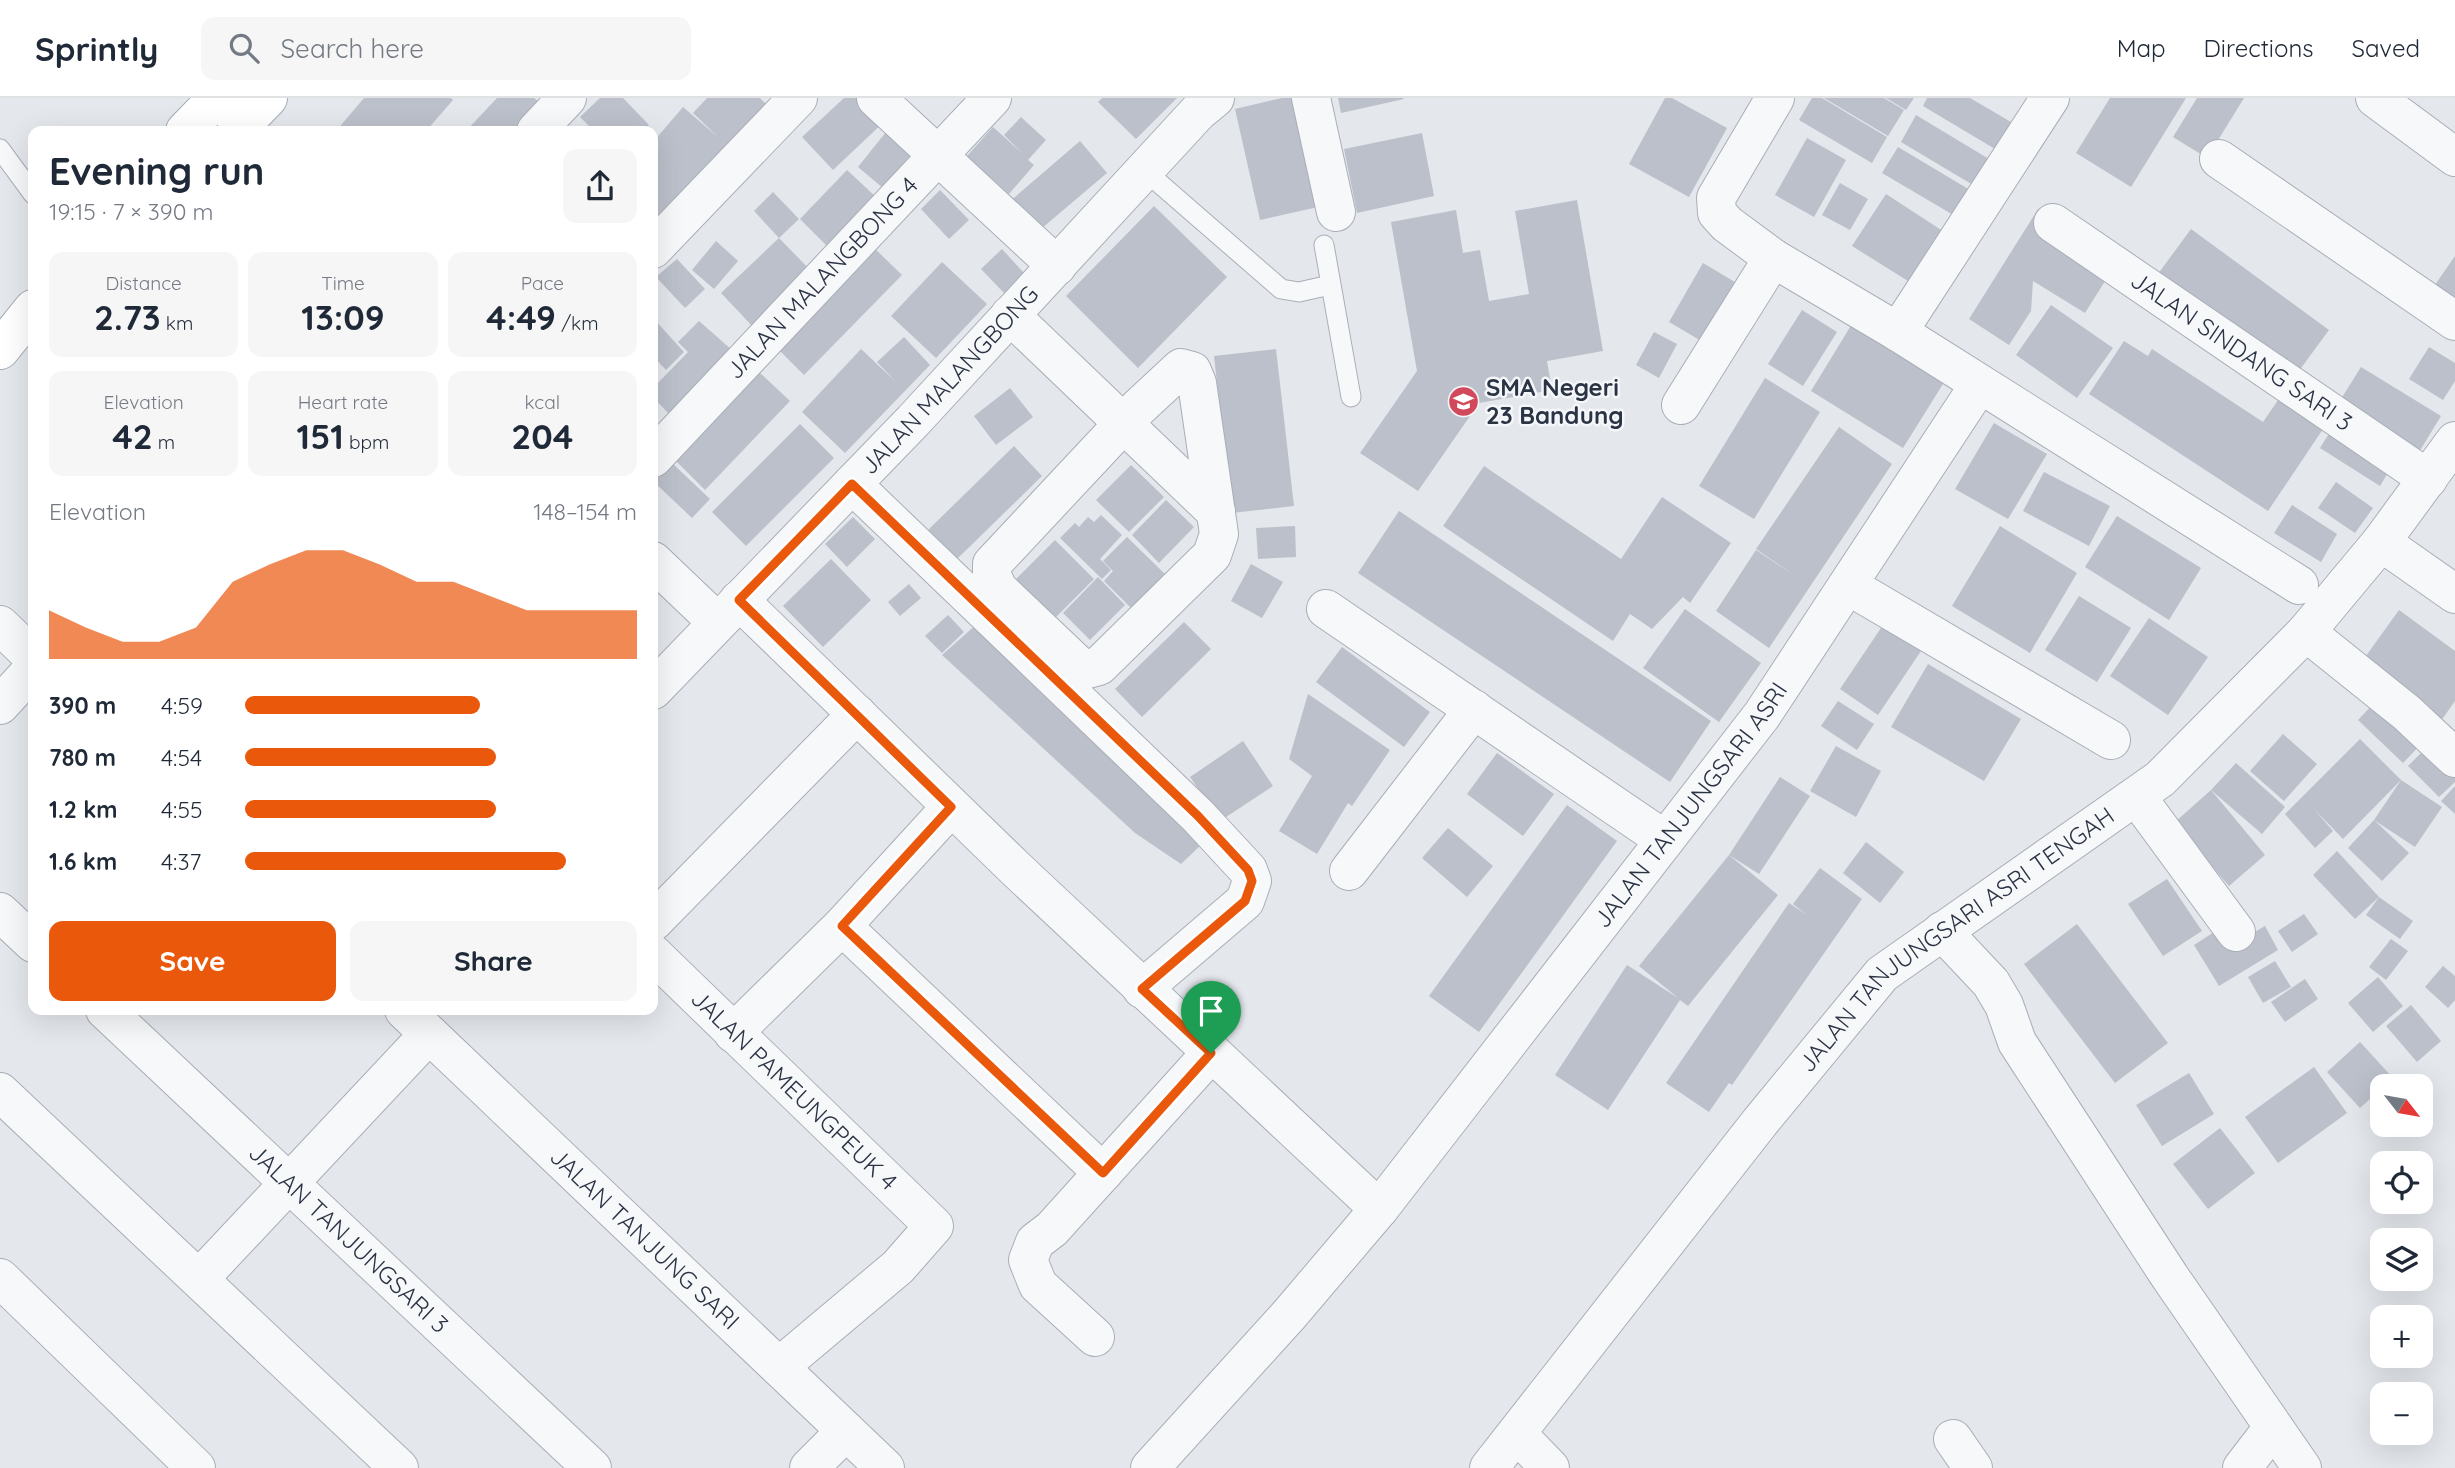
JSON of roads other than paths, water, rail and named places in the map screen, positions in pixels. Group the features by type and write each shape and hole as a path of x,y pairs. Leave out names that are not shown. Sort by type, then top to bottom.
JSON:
{"main road":[{"path":"201,126 241,113"}],"street":[{"path":"658,244 798,98"},
{"path":"876,98 1057,266"},
{"name":"JALAN MALANGBONG 4","path":"658,453 992,98"},
{"name":"JALAN MALANGBONG","path":"658,685 852,484 1198,112 1215,98"},
{"path":"1311,98 1330,228"},
{"path":"1774,98 1717,198 1717,212 1727,224 1773,258 1898,332 2299,584"},
{"path":"1898,332 2050,98"},
{"path":"2375,98 2455,157"},
{"path":"540,126 561,100"},
{"path":"2219,159 2455,321"},
{"name":"JALAN SINDANG SARI 3","path":"2053,223 2428,479"},
{"path":"1681,405 1773,258"},
{"path":"1019,306 1131,416 1216,512"},
{"path":"1181,368 1192,371 1197,383 1219,534 1212,555 1099,666 1088,669 1077,665 998,589 992,576 992,564 1131,416 1181,368"},
{"name":"JALAN TANJUNGSARI ASRI","path":"1150,1468 1289,1315 1379,1209 1762,715 1979,385"},
{"name":"JALAN TANJUNGSARI ASRI TENGAH","path":"1489,1468 1760,1122 1882,974 1947,938 2137,797 2178,762 2311,636 2455,441"},
{"path":"852,484 1198,816 1248,870 1252,881 1245,901 1155,1001"},
{"path":"2381,542 2455,594"},
{"path":"658,564 728,611 857,713 951,807 1155,1001 1379,1209"},
{"path":"1849,586 2111,740"},
{"path":"1326,609 1665,840"},
{"path":"0,625 28,652"},
{"path":"2311,636 2407,713 2455,758"},
{"path":"0,705 28,674"},
{"path":"1349,871 1474,709"},
{"path":"658,917 857,713"},
{"path":"2137,797 2236,932"},
{"path":"733,1033 842,926 951,807"},
{"path":"0,912 28,938"},
{"path":"842,926 1103,1173"},
{"path":"1947,938 1991,983 2004,1005 2017,1042 2272,1429 2302,1468"},
{"name":"JALAN PAMEUNGPEUK 4","path":"658,959 934,1226 898,1267 779,1367"},
{"name":"JALAN TANJUNGSARI 3","path":"110,1015 592,1468"},
{"path":"199,1279 292,1183 416,1022"},
{"name":"JALAN TANJUNG SARI","path":"416,1022 885,1468"},
{"path":"1095,1336 1038,1285 1028,1260 1035,1242 1052,1229 1211,1053"},
{"path":"0,1092 399,1468"},
{"path":"0,1278 189,1466"},
{"path":"2242,1468 2272,1429"},
{"path":"809,1468 846,1431"},
{"path":"1517,1434 1550,1468"}],"lane":[{"path":"0,149 28,187"},
{"path":"1144,170 1281,289 1299,292 1330,285"},
{"path":"1330,228 1330,285 1350,397"}],"place":[{"name":"SMA Negeri 23 Bandung","path":"1463,402"}]}
